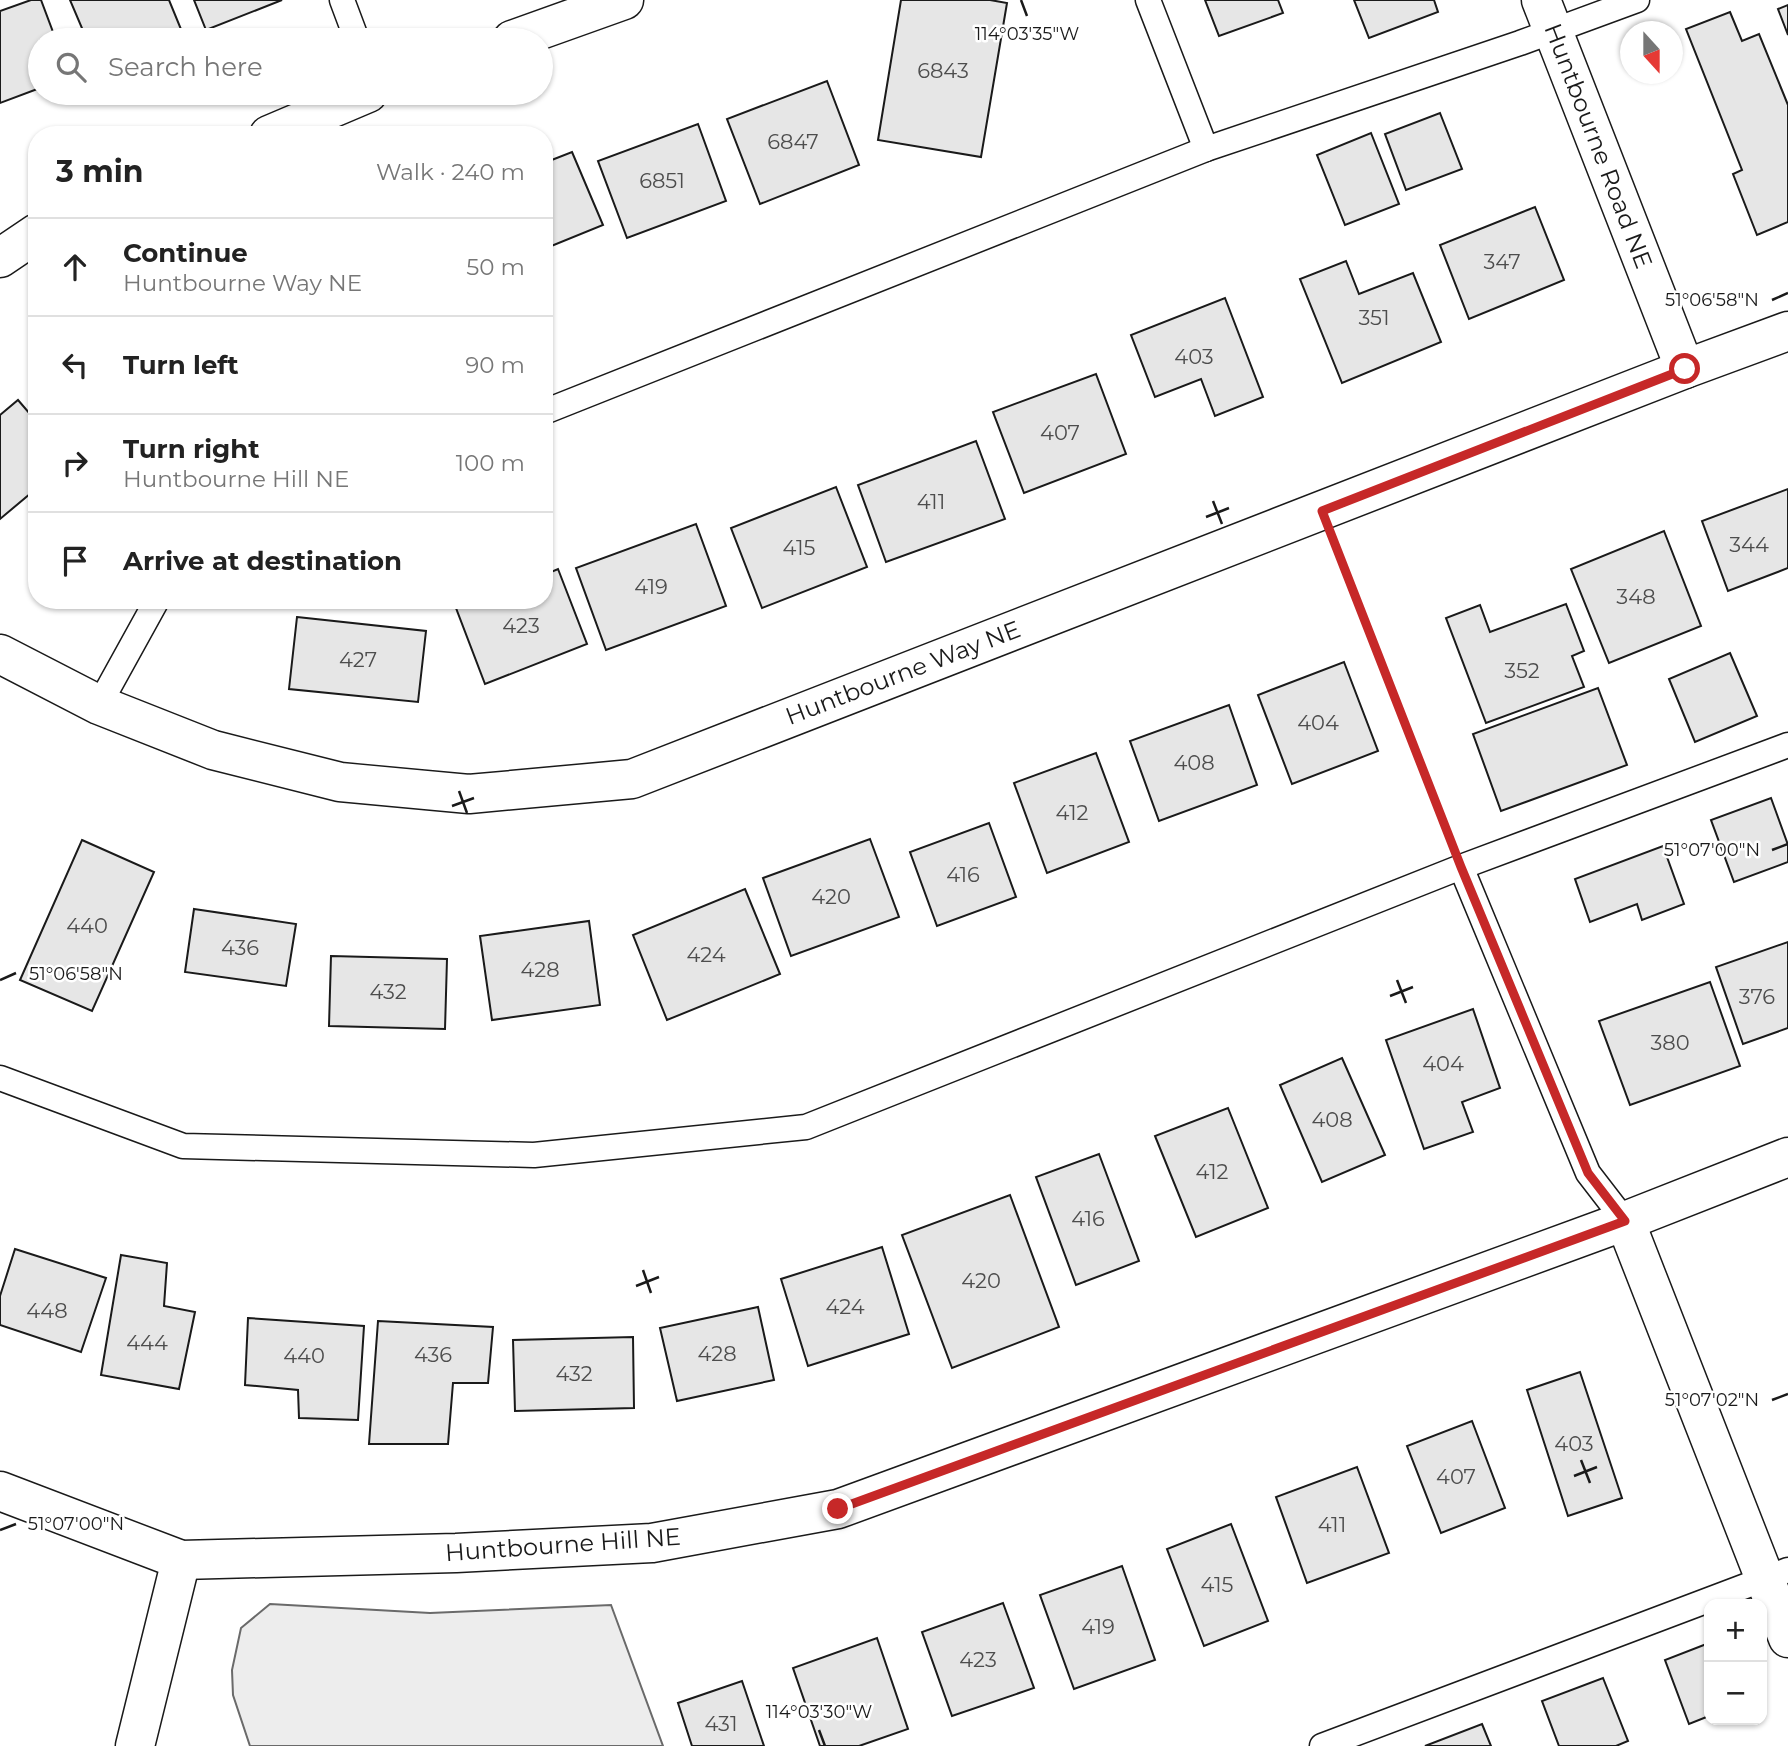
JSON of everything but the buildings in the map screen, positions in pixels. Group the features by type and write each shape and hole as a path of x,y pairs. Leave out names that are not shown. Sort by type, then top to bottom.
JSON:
{"street":[{"path":"546,28 624,0"},
{"name":"Huntbourne Road NE","path":"1547,15 1685,369"},
{"path":"290,126 340,105"},
{"path":"0,258 28,239"},
{"name":"Huntbourne Way NE","path":"0,654 99,705 213,750 340,782 469,794 632,779 1788,331"},
{"name":"Huntbourne Hill NE","path":"0,1491 181,1560 456,1553 652,1544 838,1509 1625,1221 1788,1157"},
{"path":"1625,1221 1777,1574 1788,1638"},
{"path":"135,1746 181,1560"}],"lane":[{"path":"342,0 352,28"},
{"path":"1148,0 1206,149"},
{"path":"553,408 1547,15 1637,0"},
{"path":"99,705 152,609"},
{"path":"0,1078 183,1146 534,1155 806,1127 1461,867 1788,745"},
{"path":"1461,867 1588,1173 1625,1221"},
{"path":"1322,1746 1777,1574"}],"path":[{"path":"1322,511 1461,867"}],"shaded area":[{"path":"270,1604 430,1613 611,1605 663,1746 250,1746 233,1695 232,1670 241,1628"}],"route":[{"path":"838,1509 1625,1221 1588,1173 1461,867 1322,511 1685,369"}]}
